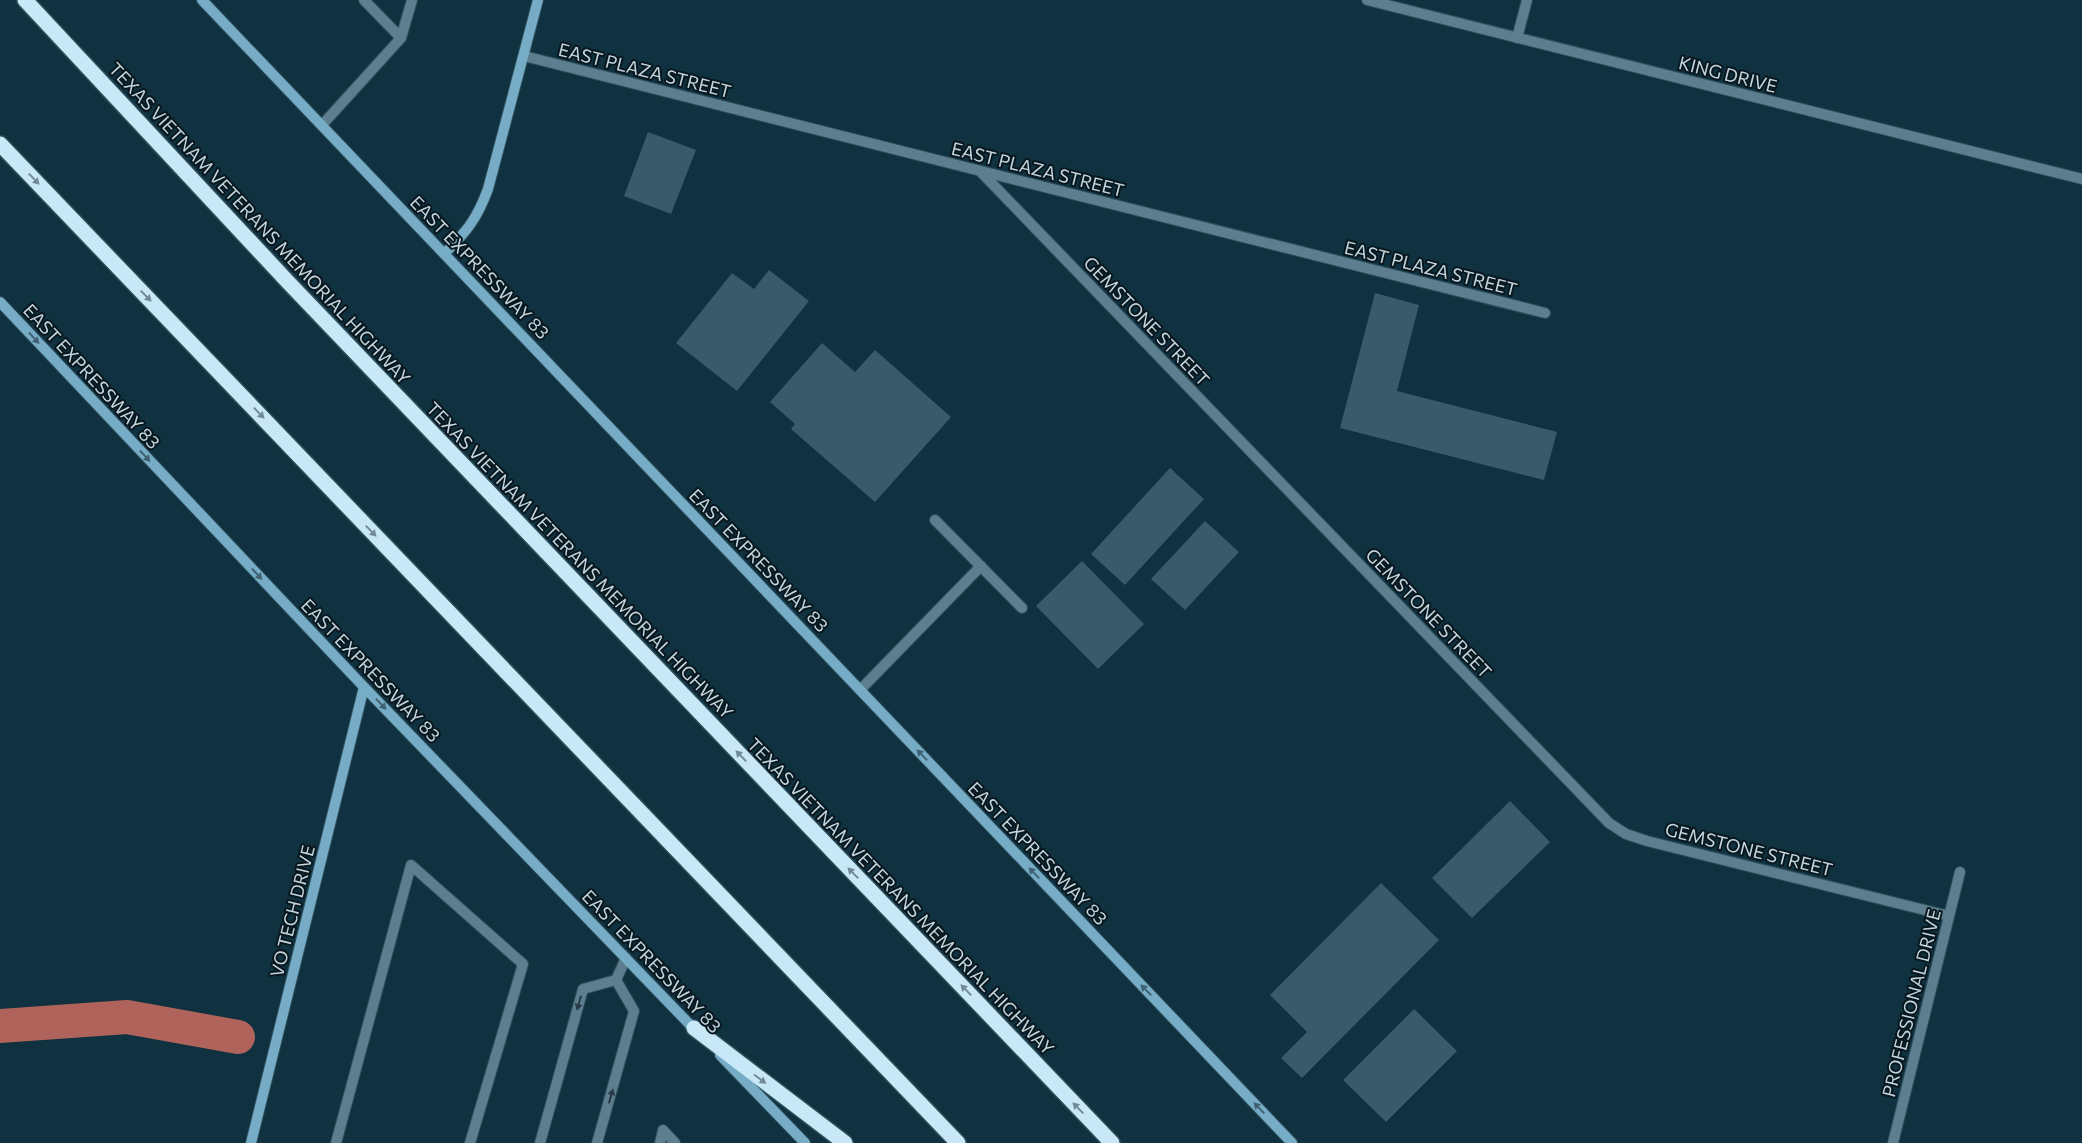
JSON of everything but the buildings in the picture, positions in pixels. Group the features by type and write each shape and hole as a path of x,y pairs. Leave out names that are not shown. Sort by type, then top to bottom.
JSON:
{"highway":[{"name":"TEXAS VIETNAM VETERANS MEMORIAL HIGHWAY","path":"25,0 294,288 1112,1143"},
{"path":"0,144 958,1143"},
{"path":"694,1028 845,1143"}],"main road":[{"name":"EAST EXPRESSWAY 83","path":"202,0 1292,1143"},
{"path":"445,253 468,229 479,212 488,189 538,0"},
{"name":"EAST EXPRESSWAY 83","path":"0,302 364,686 805,1143"},
{"name":"VO TECH DRIVE","path":"251,1143 364,686"}],"street":[{"path":"364,0 401,38"},
{"path":"322,126 401,38 412,0"},
{"name":"KING DRIVE","path":"1367,0 2082,179"},
{"path":"1517,38 1526,0"},
{"name":"EAST PLAZA STREET","path":"524,56 1544,313"},
{"name":"GEMSTONE STREET","path":"980,171 1609,824 1626,834 1647,841 1949,916"},
{"path":"935,520 1022,608"},
{"path":"860,690 981,566"},
{"path":"336,1143 411,865 523,964 470,1143"},
{"name":"PROFESSIONAL DRIVE","path":"1893,1143 1960,872"},
{"path":"616,980 626,958"},
{"path":"540,1143 583,989 616,980"},
{"path":"597,1143 634,1011 616,980"},
{"path":"660,1143 663,1130 675,1143"}],"waterway":[{"path":"0,1026 127,1017 238,1037"}]}
